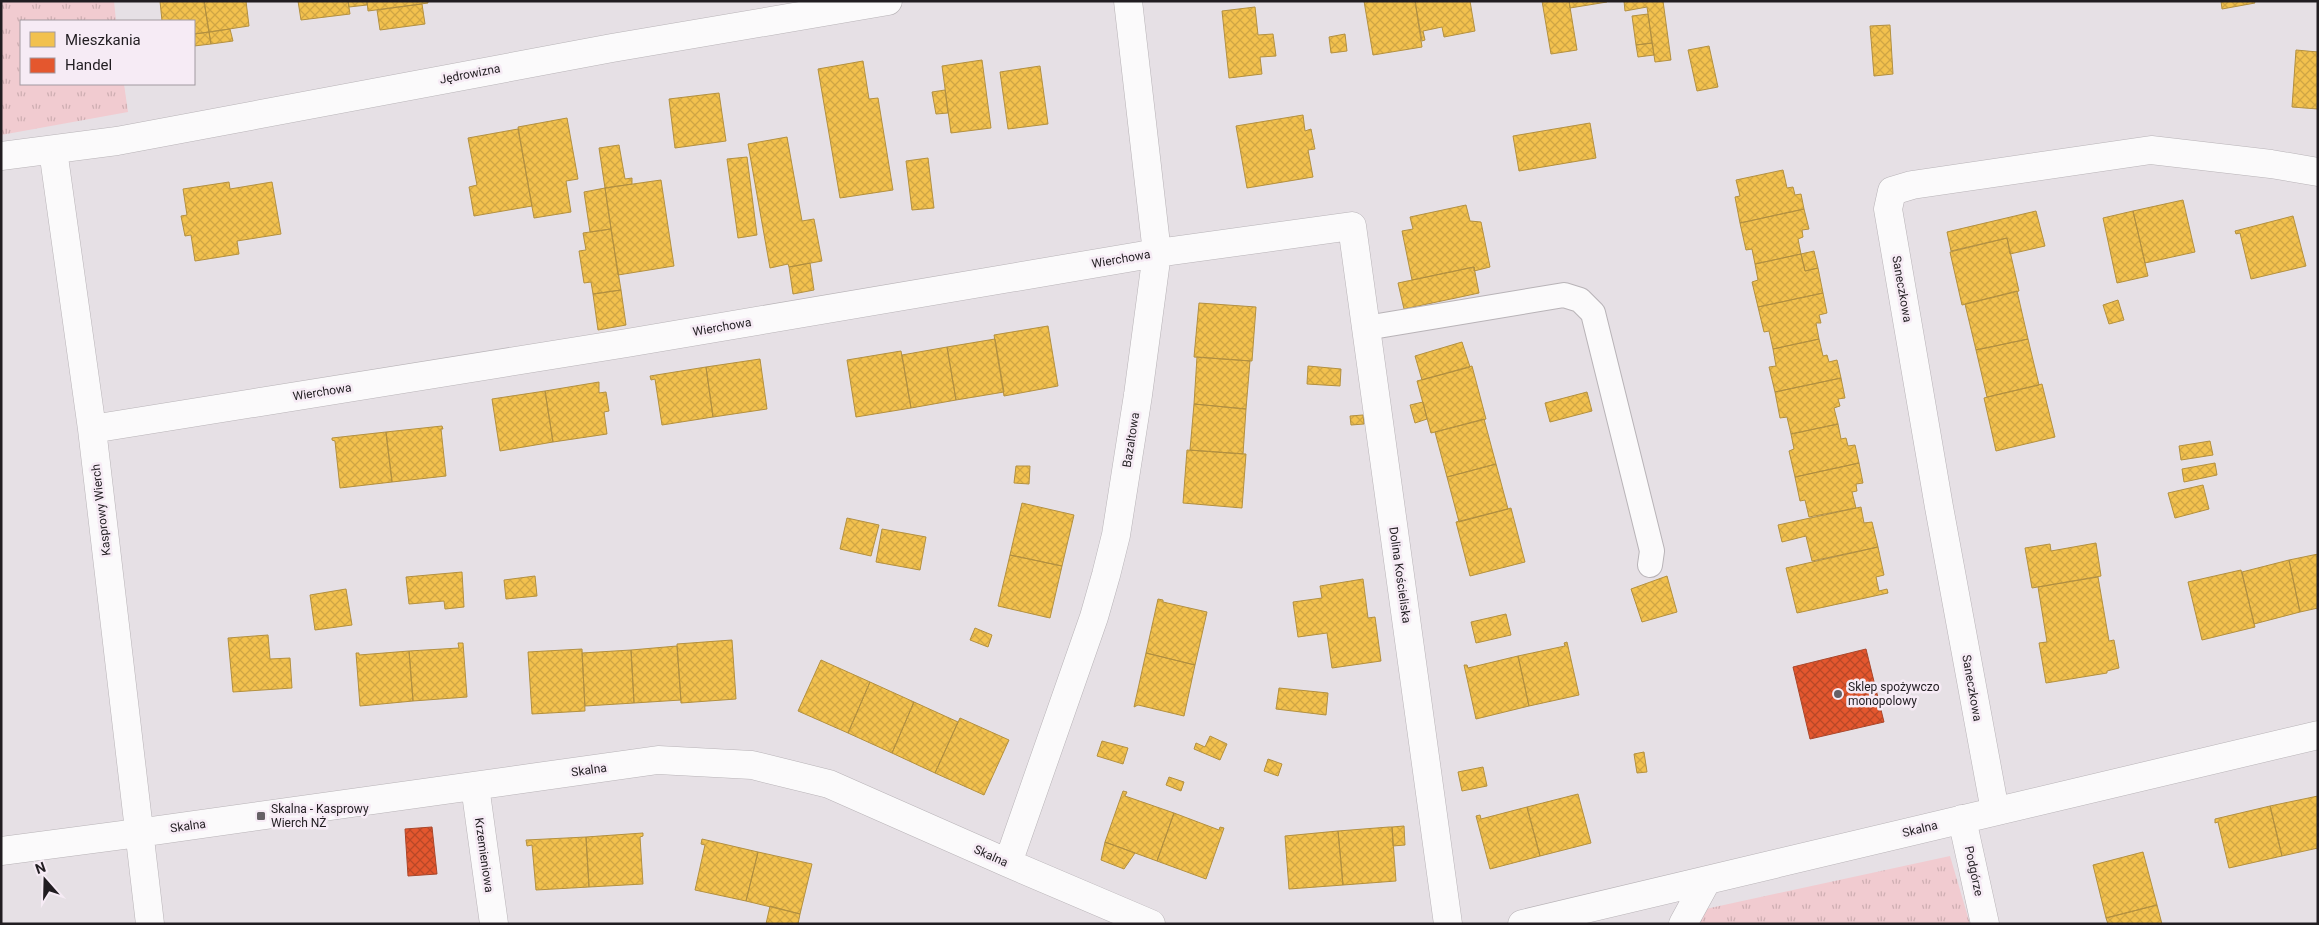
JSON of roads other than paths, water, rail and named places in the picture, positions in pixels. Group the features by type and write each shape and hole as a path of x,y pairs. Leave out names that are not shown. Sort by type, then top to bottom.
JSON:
{"street":[{"name":"Jędrowizna","path":"53,150 127,139 612,48 888,1"},
{"name":"Bazaltowa","path":"1008,863 1094,617 1106,575 1116,535 1137,404 1157,253 1128,1"},
{"path":"1,156 53,150"},
{"name":"Kasprowy Wierch","path":"53,150 92,429 150,924"},
{"name":"Saneczkowa","path":"1994,811 1888,209 1892,191 1912,185 2151,150 2262,163 2318,172"},
{"name":"Wierchowa","path":"92,429 636,341 1157,253 1352,226"},
{"name":"Dolina Kościeliska","path":"1352,226 1448,924"},
{"name":"Skalna","path":"1522,924 1706,882 1994,811 2318,735"},
{"name":"Skalna","path":"1,850 138,834 658,760 752,765 829,784 1151,924"},
{"name":"Krzemieniowa","path":"475,786 494,924"},
{"name":"Podgórze","path":"1962,819 1985,924"},
{"path":"1683,924 1706,882"}],"lane":[{"path":"1366,328 1564,295 1580,300 1593,313 1652,550 1650,565"}],"place":[{"name":"Sklep spożywczo monopolowy","path":"1838,694"},
{"name":"Skalna - Kasprowy Wierch NŻ","path":"261,816"}]}
